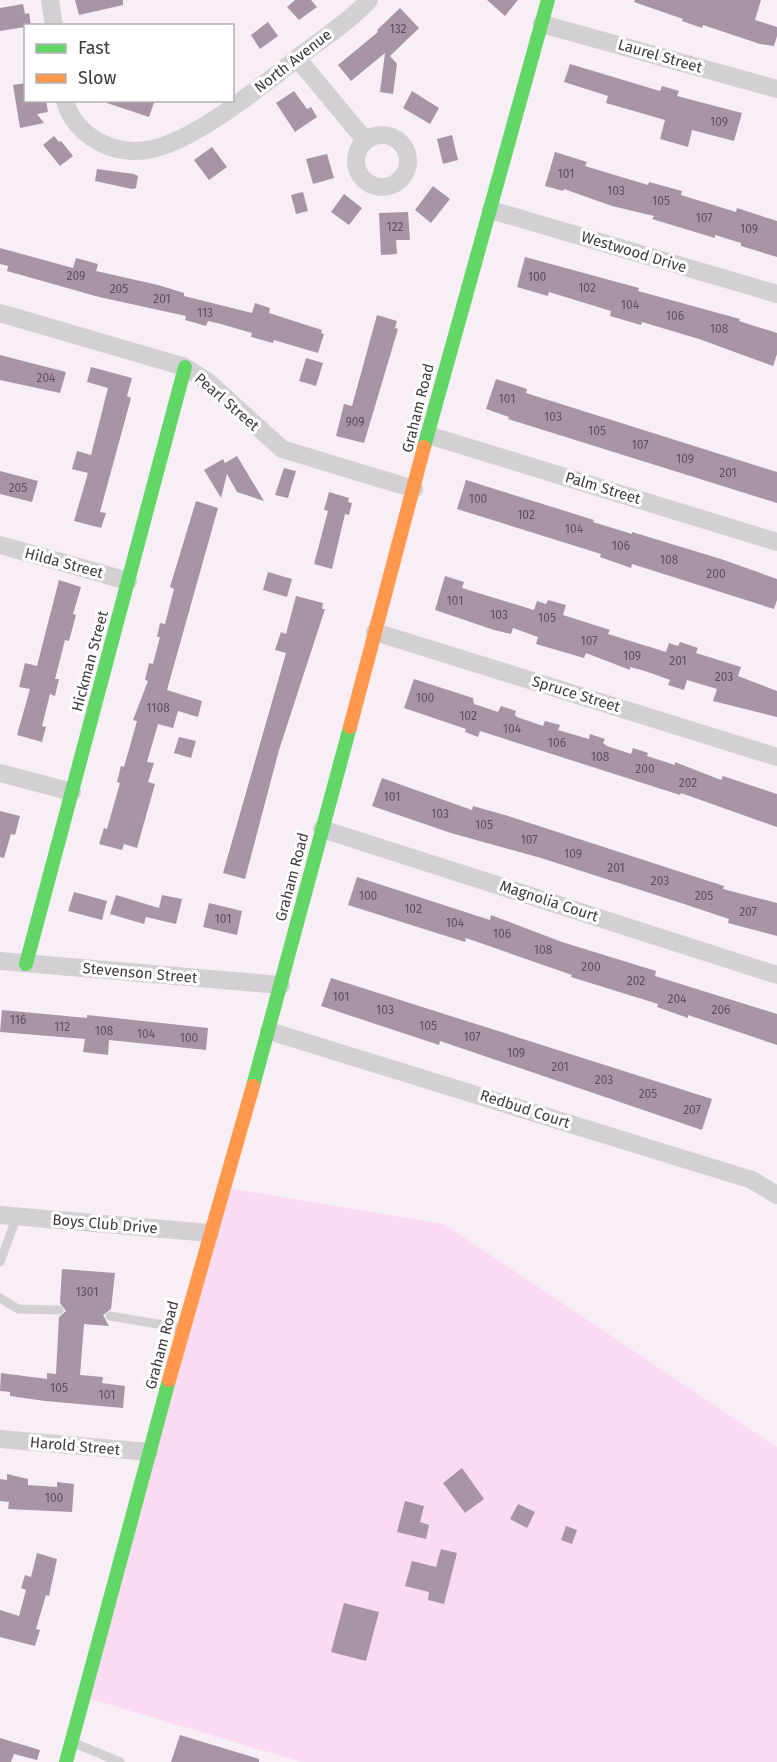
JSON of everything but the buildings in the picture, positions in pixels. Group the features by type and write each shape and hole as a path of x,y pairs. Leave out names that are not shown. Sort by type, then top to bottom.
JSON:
{"main road":[{"name":"Graham Road","path":"66,1762 183,1329 269,1030 428,435 548,0"},
{"name":"Hickman Street","path":"26,964 185,367"}],"street":[{"path":"50,0 54,24"},
{"name":"North Avenue","path":"66,102 73,119 96,141 127,151 147,150 167,145 243,100 369,0"},
{"name":"Laurel Street","path":"542,24 777,89"},
{"path":"297,58 365,140"},
{"name":"Westwood Drive","path":"491,210 777,294"},
{"name":"Pearl Street","path":"0,313 185,367 207,381 282,449 414,489"},
{"name":"Palm Street","path":"428,435 777,542"},
{"name":"Hilda Street","path":"0,545 128,580"},
{"name":"Spruce Street","path":"375,632 777,756"},
{"path":"0,773 72,792"},
{"name":"Magnolia Court","path":"322,829 777,975"},
{"name":"Stevenson Street","path":"0,961 281,985"},
{"name":"Redbud Court","path":"269,1030 752,1180 777,1195"},
{"name":"Boys Club Drive","path":"9,1215 210,1233"},
{"name":"Harold Street","path":"0,1439 149,1452"}],"lane":[{"path":"0,1262 9,1215"},
{"path":"0,1298 18,1309 59,1310"},
{"path":"110,1316 183,1329"},
{"path":"71,1743 120,1762"}],"shaded area":[{"path":"223,1187 444,1224 777,1447 777,1762 301,1762 84,1697"}],"traffic: fast":[{"path":"424,447 548,0"},
{"path":"26,964 185,367"},
{"path":"253,1086 350,727"},
{"path":"66,1762 169,1380"}],"traffic: slow":[{"path":"350,727 424,447"},
{"path":"169,1380 253,1086"}]}
